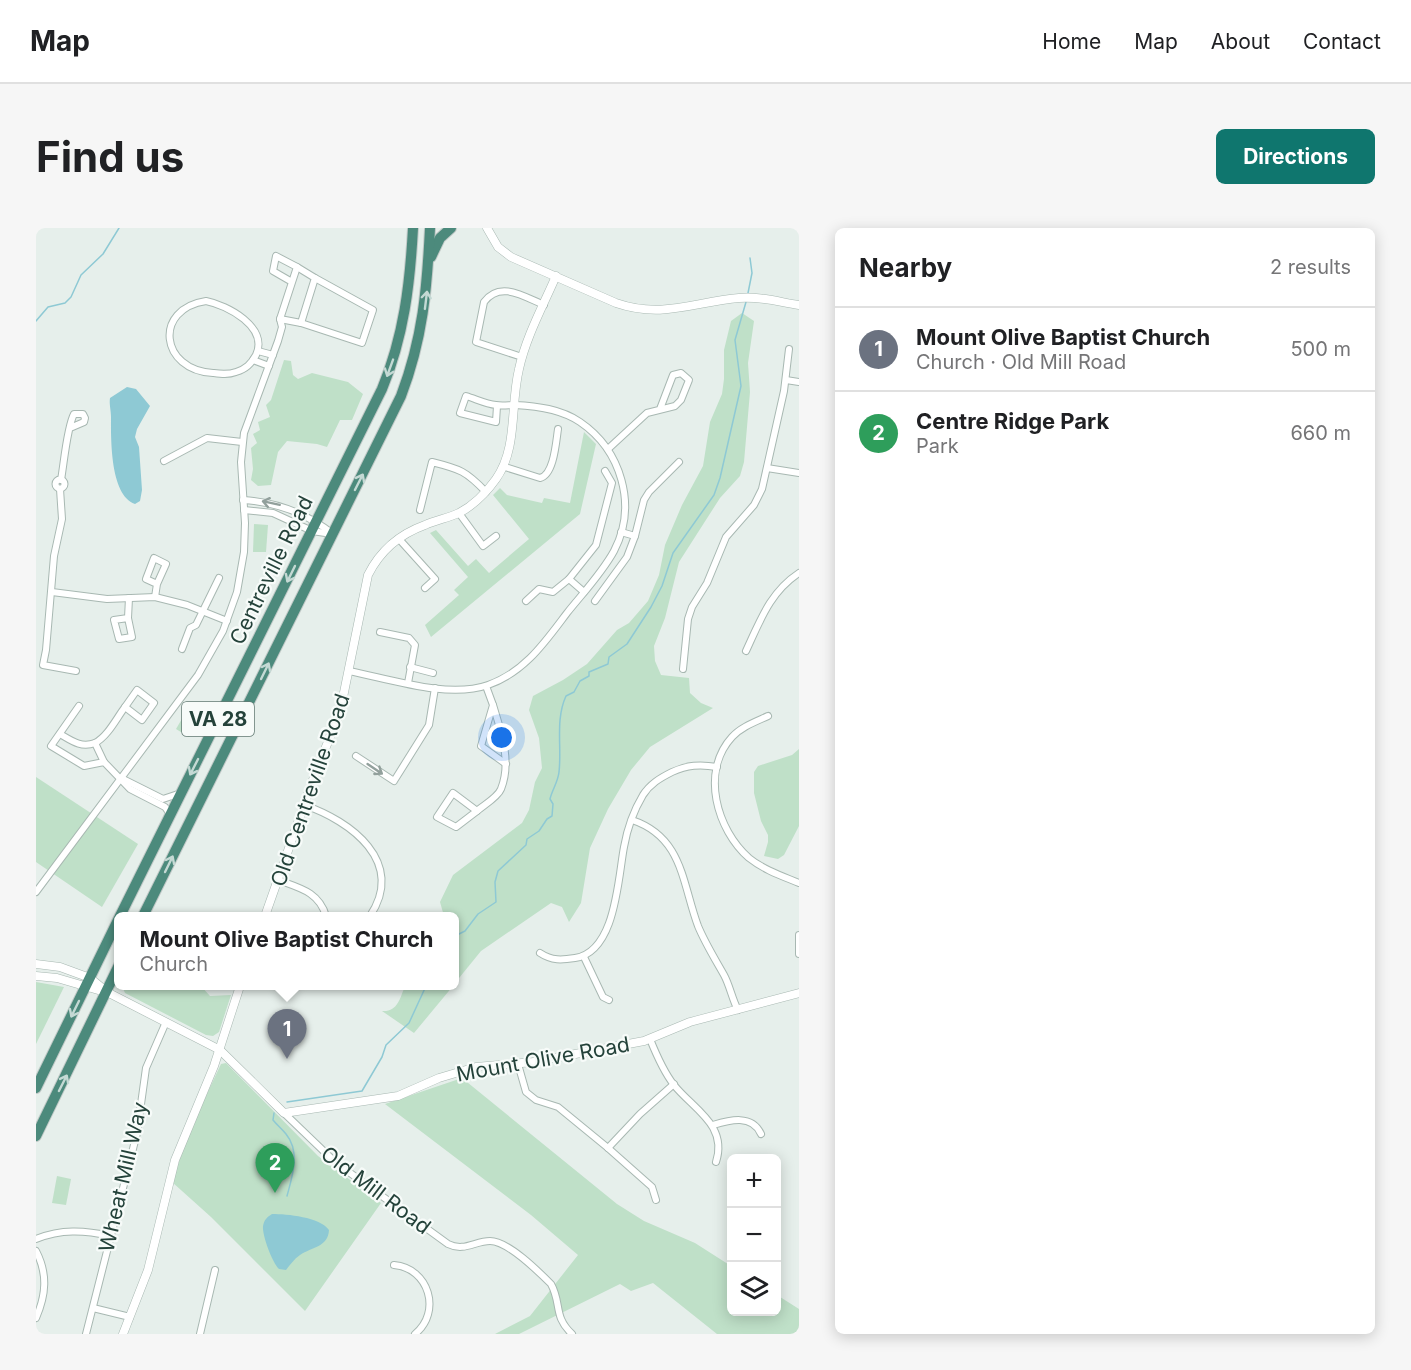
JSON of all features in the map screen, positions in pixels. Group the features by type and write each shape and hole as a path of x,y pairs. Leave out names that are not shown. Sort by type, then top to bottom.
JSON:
{"highway":[{"name":"Centreville Road","path":"122,912 379,397 395,354 409,291 413,228"},
{"name":"Centreville Road","path":"145,912 385,431 408,379 424,314 430,228"},
{"path":"428,262 440,238 451,228"},
{"name":"Centreville Road","path":"36,1088 114,928"},
{"path":"36,1136 114,976"}],"street":[{"path":"487,228 495,242 508,255 616,303 648,311 745,298 799,305"},
{"path":"280,319 301,323 362,343 373,310 276,256 273,271 292,282"},
{"path":"36,892 198,675 212,653 227,621 241,572 244,543 242,442 249,416 282,327 280,319 297,267"},
{"name":"Old Centreville Road","path":"266,912 340,712 369,575 380,556 399,538 419,527 459,513 476,502 505,467 512,435 516,381 522,357 556,276"},
{"path":"301,323 315,278"},
{"path":"522,357 476,342 484,302 488,296 500,290 509,290 544,305"},
{"path":"206,301 219,304 249,324 255,332 258,351 253,360 248,367 229,375 206,373 189,368 177,357 170,345 171,328 175,318 193,303 206,301"},
{"path":"683,669 688,619 693,607 707,583 726,537 759,496 786,380 789,349"},
{"path":"258,351 273,355"},
{"path":"253,360 269,366"},
{"path":"608,449 647,413 675,406 681,400 689,380 681,374 673,375 660,409"},
{"path":"786,380 799,382"},
{"path":"349,671 435,688 462,690 486,686 509,676 526,663 610,556 621,532 625,498 621,478 608,449 592,432 569,416 546,408 497,406 466,396 460,413 496,422 497,406"},
{"path":"70,428 60,480 65,485 60,489 62,519 54,556 43,665 76,671"},
{"path":"505,467 540,478 545,477 550,471 558,429"},
{"path":"164,461 207,438 242,442"},
{"path":"420,510 432,462 456,468 470,475 486,492"},
{"path":"595,601 627,558 644,500 679,462"},
{"path":"767,468 799,473"},
{"path":"526,601 539,589 553,592 569,579 597,545 612,483 605,471"},
{"path":"243,500 276,504 333,535"},
{"path":"244,510 273,513 315,526"},
{"path":"459,513 483,546 496,536"},
{"path":"621,532 635,536"},
{"path":"399,538 435,579 425,588"},
{"path":"746,651 773,597 785,583 799,573"},
{"path":"182,649 190,628 196,625 219,578"},
{"path":"569,579 584,592"},
{"path":"155,597 157,584"},
{"path":"52,592 82,597 155,597 187,605 227,621"},
{"path":"128,618 129,598"},
{"path":"380,632 409,638 415,645 408,682"},
{"path":"410,668 433,673"},
{"path":"477,811 453,793 437,817 456,827 477,811 501,791 506,764 502,733 486,686"},
{"path":"356,756 394,781 429,726 435,688"},
{"path":"60,734 79,745 87,746 100,740 110,728 124,707 137,690 154,703 142,720 124,707"},
{"path":"493,705 481,746 506,764"},
{"path":"79,706 51,746 78,764 90,766 104,762"},
{"path":"768,716 733,736 723,750 717,767 716,798 721,818 731,837 744,853 757,864 799,883"},
{"path":"95,743 104,762 137,793 167,808 170,815"},
{"path":"540,953 550,959 566,960 584,957 598,944 612,916 624,846 632,820 644,795 661,778 691,765 717,767"},
{"path":"122,779 163,799 182,793"},
{"path":"304,805 331,815 360,836 373,853 380,872 381,884 378,902 372,912"},
{"path":"632,820 651,829 668,844 676,856 699,927 725,977 738,1010"},
{"path":"278,880 312,894 320,902 324,912"},
{"path":"799,935 797,940 799,954"},
{"path":"584,957 603,997 609,1000"},
{"path":"36,964 60,967 88,983"},
{"path":"36,976 88,983"},
{"name":"Old Mill Road","path":"88,983 220,1050 335,1162 448,1244 460,1247 487,1241 504,1244 551,1284 555,1291 561,1321 572,1334"},
{"path":"123,1334 148,1270 175,1160 220,1050 239,990"},
{"name":"Mount Olive Road","path":"284,1113 398,1096 461,1070 518,1064 621,1046 650,1039 690,1022 799,993"},
{"name":"Wheat Mill Way","path":"86,1334 138,1133 146,1068 166,1022"},
{"path":"650,1039 660,1062 674,1084 713,1125 718,1143 716,1162"},
{"path":"518,1064 526,1092 536,1100 558,1107 608,1148 652,1187 656,1200"},
{"path":"608,1148 640,1114 674,1084"},
{"path":"713,1125 731,1120 747,1121 758,1127 761,1134"},
{"path":"36,1239 57,1232 76,1230 110,1236"},
{"path":"36,1251 42,1263 45,1280 43,1299 36,1318"},
{"path":"394,1265 410,1270 421,1279 429,1294 428,1316 422,1328 415,1334"},
{"path":"200,1334 215,1270"},
{"path":"93,1308 130,1317"}],"green space":[{"path":"742,313 754,321 748,363 750,392 744,462 740,476 720,498 679,562 665,618 654,646 655,661 661,675 689,678 690,693 701,703 713,708 650,747 631,770 608,809 590,848 581,903 569,922 562,907 551,903 481,951 459,978 459,912 443,912 440,902 453,875 522,823 529,810 535,782 542,768 539,738 529,710 533,696 587,664 617,630 629,623 648,601 659,575 665,545 682,505 703,466 710,422 722,394 724,350 731,321"},
{"path":"284,360 291,361 293,375 298,379 312,373 348,382 363,394 352,420 340,420 327,447 287,441 278,452 271,485 258,486 251,480 253,469 251,448 257,443 253,434 260,430 258,422 270,417 266,405 271,400"},
{"path":"584,432 596,444 580,514 431,637 425,625 459,595 454,590 468,577 430,533 436,530 468,566 476,559 489,573 529,539 493,495 500,488 507,495 542,503 544,498 570,503"},
{"path":"254,524 268,525 266,552 253,552"},
{"path":"190,705 203,712 189,737 176,729"},
{"path":"799,749 799,826 784,855 778,859 764,856 768,835 761,821 754,793 754,772 758,766 792,755"},
{"path":"36,777 138,844 102,907 36,862"},
{"path":"36,982 64,987 36,1044"},
{"path":"124,990 205,990 210,996 231,995 219,1032 213,1036 206,1035 125,993"},
{"path":"403,990 450,990 414,1033 382,1011 395,1007"},
{"path":"226,1063 318,1156 381,1203 305,1311 211,1217 172,1182 190,1130 221,1064"},
{"path":"462,1078 617,1204 644,1221 695,1243 727,1263 727,1316 781,1316 781,1298 799,1309 799,1334 717,1334 653,1283 631,1291 620,1284 519,1334 495,1334 530,1316 578,1255 531,1215 385,1104"},
{"path":"57,1176 71,1179 66,1205 52,1203"}],"water":[{"path":"127,387 136,389 150,406 135,437 139,447 142,490 140,501 135,504 127,499 121,490 116,478 112,452 110,398"},
{"path":"272,1214 311,1219 329,1230 328,1236 319,1246 298,1257 286,1270 279,1269 271,1255 263,1230 265,1220"}],"waterway":[{"path":"36,321 48,307 65,303 71,297 81,275 103,254 119,228"},
{"path":"748,293 752,273 750,258"},
{"path":"459,934 465,931 478,914 496,902 495,882 498,871 552,816 553,804 550,799 559,772 560,724 566,696 574,692 580,681 589,676 589,672 608,664 609,657 627,644 662,586 673,553 714,495 741,386 735,340 746,302"},
{"path":"287,1102 362,1091 382,1057 386,1045 409,1023 424,990"},
{"path":"274,1113 273,1120 291,1141 293,1149 294,1165 287,1196"}],"place":[{"name":"Mount Olive Baptist Church","path":"287,1059"},
{"name":"Centre Ridge Park","path":"275,1193"}]}
